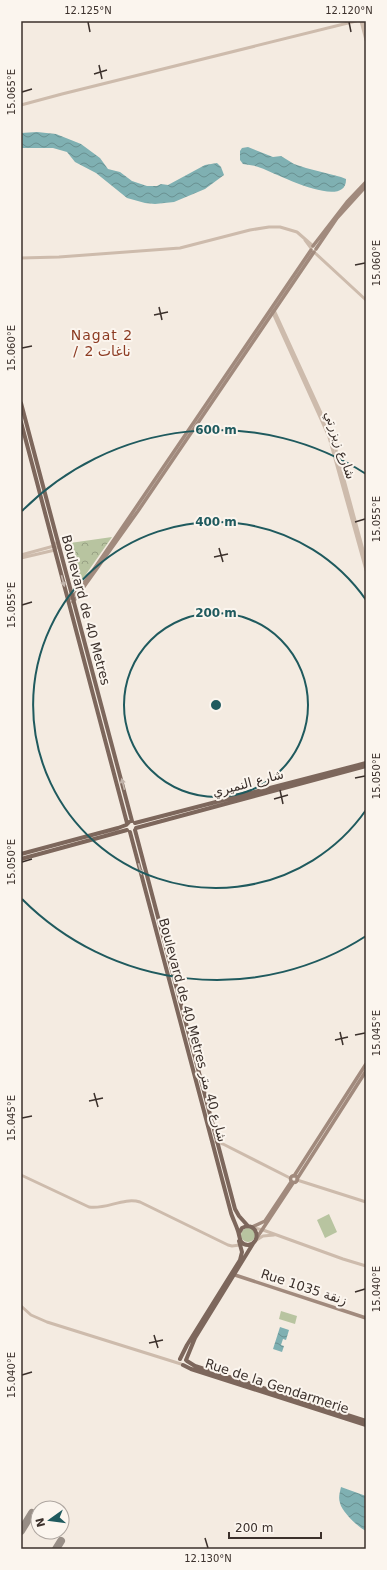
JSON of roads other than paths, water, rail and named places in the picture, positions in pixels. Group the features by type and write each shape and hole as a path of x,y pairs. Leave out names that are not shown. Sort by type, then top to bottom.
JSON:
{"main road":[{"path":"69,603 74,599 138,511 339,211 366,182"},
{"path":"313,249 337,218 366,186"},
{"name":"Boulevard de 40 Metres","path":"21,403 57,545 69,603 128,827"},
{"name":"Boulevard de 40 Metres","path":"21,422 74,599 135,826"},
{"name":"شارع النميري","path":"135,826 366,762"},
{"name":"شارع النميري","path":"135,826 366,766"},
{"path":"21,854 135,826"},
{"path":"21,859 135,826"},
{"name":"Boulevard de 40 Metres شارع 40 متر","path":"135,826 215,1142 231,1213 239,1233"},
{"name":"Boulevard de 40 Metres شارع 40 متر","path":"128,827 235,1209 239,1216 251,1227"},
{"path":"366,1064 294,1179 263,1230 255,1241 235,1276 195,1338 186,1364 181,1362 187,1344 240,1260 242,1252 239,1233 242,1228 260,1225 265,1221 294,1179 366,1071"},
{"path":"239,1238 245,1244 249,1245 255,1241 256,1232 251,1227"},
{"name":"Rue 1035 زنقة","path":"235,1276 366,1318"},
{"name":"Rue de la Gendarmerie","path":"186,1361 191,1365 366,1421"},
{"name":"Rue de la Gendarmerie","path":"181,1362 191,1369 366,1425"}],"street":[{"path":"21,105 356,21"},
{"path":"363,21 366,28"},
{"path":"363,21 366,40"},
{"path":"21,258 59,257 180,248 262,227 280,227 297,232 366,300"},
{"name":"شارع زيزرتي","path":"273,310 333,439 366,561"},
{"name":"شارع زيزرتي","path":"273,310 329,437 366,570"},
{"path":"21,555 57,545"},
{"path":"21,558 57,545"},
{"path":"215,1142 294,1179 366,1202"},
{"path":"21,1175 89,1207 98,1208 126,1201 140,1202 228,1245 232,1246 240,1244"},
{"path":"251,1227 366,1266"},
{"path":"255,1241 263,1236 276,1236"},
{"path":"21,1306 31,1315 47,1322 170,1361 181,1362"}],"water":[{"path":"37,132 56,134 81,144 100,158 108,169 120,172 132,181 147,186 157,186 161,184 168,185 205,165 217,163 221,167 224,175 205,189 174,202 155,204 145,203 127,198 96,173 75,162 67,152 53,148 21,148 21,133"},
{"path":"248,147 273,157 281,156 294,164 306,168 346,179 343,188 335,191 323,191 294,182 256,166 243,164 240,160 240,151 242,148"},
{"path":"280,1327 289,1330 286,1340 283,1339 281,1345 284,1346 282,1352 273,1349"},
{"path":"341,1487 366,1496 366,1531 351,1519 341,1507 339,1495"}],"district":[{"name":"Nagat 2 / ناغات 2","path":"102,344"}]}
